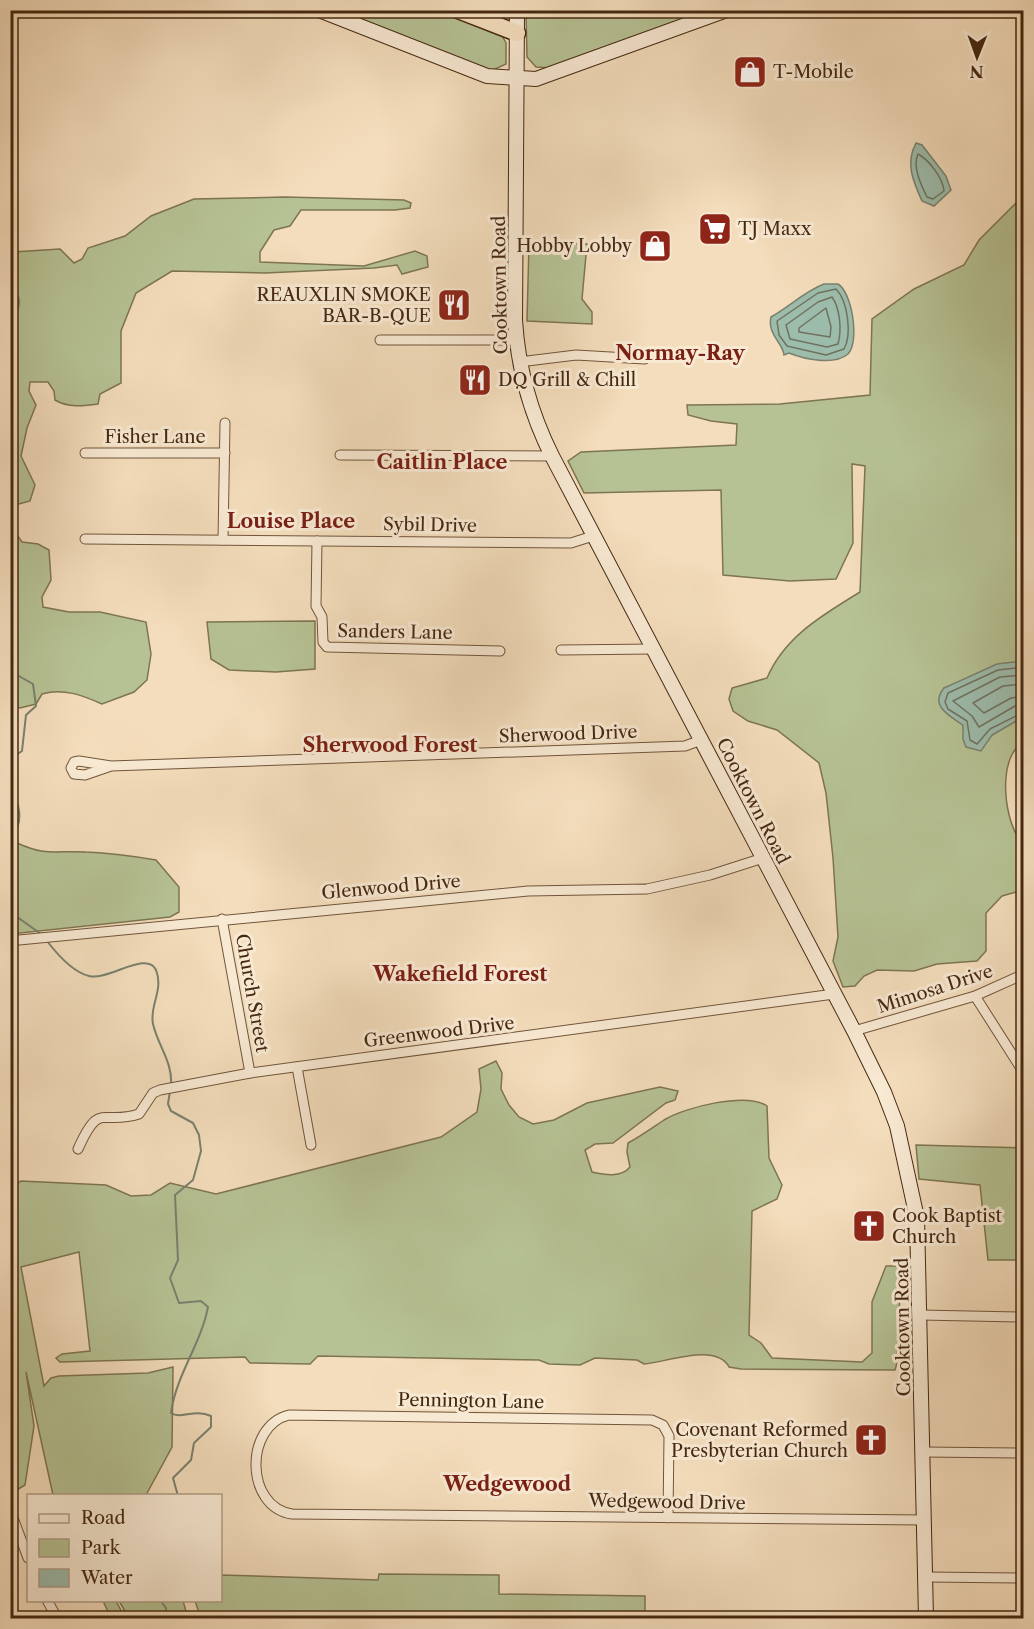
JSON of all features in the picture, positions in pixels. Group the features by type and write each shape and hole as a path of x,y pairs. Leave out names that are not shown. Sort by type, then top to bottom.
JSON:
{"highway":[{"path":"458,10 517,33"}],"street":[{"path":"319,10 487,76 518,79 536,79 727,10"},
{"name":"Cooktown Road","path":"517,10 517,340 519,362 530,406 552,456 593,536 855,1031 884,1092 897,1126 910,1178 918,1236 926,1618"},
{"path":"380,340 517,340"},
{"path":"519,362 576,355 645,359"},
{"path":"223,540 225,423"},
{"name":"Fisher Lane","path":"86,453 225,453"},
{"path":"340,455 552,456"},
{"name":"Sybil Drive","path":"86,539 571,543 593,536"},
{"name":"Sanders Lane","path":"316,541 316,606 322,617 323,642 327,647 500,651"},
{"path":"561,650 653,649"},
{"name":"Sherwood Drive","path":"111,766 685,746 701,740"},
{"name":"Glenwood Drive","path":"19,940 528,891 648,889 710,875 763,858"},
{"name":"Church Street","path":"222,919 250,1073"},
{"name":"Mimosa Drive","path":"855,1031 975,996 1023,974"},
{"name":"Greenwood Drive","path":"78,1149 87,1129 95,1119 103,1115 139,1114 153,1093 160,1090 250,1073 834,994"},
{"path":"975,996 1023,1073"},
{"path":"297,1067 310,1145"},
{"path":"921,1315 1023,1317"},
{"name":"Pennington Lane","path":"269,1503 259,1487 259,1442 269,1425 289,1415 646,1419 658,1421 669,1436 668,1518"},
{"path":"924,1452 1023,1453"},
{"name":"Wedgewood Drive","path":"269,1503 280,1511 299,1514 924,1520"},
{"path":"10,1510 27,1555"},
{"path":"926,1577 1023,1578"},
{"path":"48,1602 57,1618"}],"green space":[{"path":"328,11 443,11 501,34 506,43 506,64 491,71"},
{"path":"526,11 708,11 550,68 536,67 527,57"},
{"path":"1023,196 1023,661 944,688 955,719 963,725 964,734 992,735 1023,717 1023,743 1014,751 1009,762 1006,792 1011,822 1023,843 1023,890 1002,896 986,913 986,951 977,961 937,964 914,971 877,970 864,976 855,986 843,987 833,961 838,937 833,858 826,793 819,763 777,730 748,721 733,711 729,699 732,688 767,678 784,650 795,638 819,618 860,592 865,466 852,464 853,543 836,579 790,581 723,575 721,490 584,493 568,461 581,452 736,445 737,424 688,415 687,405 780,404 870,395 872,319 914,289 964,265 979,240"},
{"path":"285,197 404,200 411,203 410,208 395,210 301,210 290,226 274,230 260,252 260,262 364,266 415,251 427,256 428,267 402,274 397,265 265,273 172,271 136,293 121,331 121,383 100,394 98,404 82,406 65,404 55,400 54,391 48,382 30,382 29,391 36,405 27,428 21,456 35,485 30,501 15,505 11,511 11,249 13,252 60,249 74,263 82,259 88,248 125,236 151,216 194,199"},
{"path":"529,243 587,244 582,299 592,312 592,324 527,321"},
{"path":"10,525 22,542 38,544 49,550 51,580 42,597 43,607 69,612 100,612 146,622 151,654 147,680 134,692 102,704 80,695 50,692 42,694 36,704 20,708 11,705"},
{"path":"315,621 315,669 276,672 229,670 211,659 207,622"},
{"path":"11,827 17,843 37,850 103,853 156,860 179,887 179,912 170,917 11,934"},
{"path":"496,1061 502,1073 501,1089 509,1105 519,1117 533,1124 554,1120 587,1103 660,1087 678,1091 675,1100 666,1103 613,1143 595,1144 585,1150 592,1172 602,1174 622,1173 630,1167 628,1143 664,1120 686,1110 716,1103 745,1100 767,1106 769,1158 782,1185 777,1199 752,1211 749,1335 761,1343 772,1358 862,1362 872,1353 872,1302 886,1266 901,1266 895,1370 741,1369 729,1367 722,1360 713,1356 702,1355 644,1364 637,1360 595,1358 580,1365 549,1364 539,1360 318,1356 310,1364 250,1363 245,1357 60,1362 56,1358 62,1354 90,1351 79,1252 21,1267 44,1386 51,1378 59,1376 148,1373 173,1367 172,1447 147,1494 53,1494 26,1372 34,1426 25,1485 12,1493 12,1186 21,1181 106,1185 131,1196 151,1195 170,1183 216,1194 441,1137 477,1112 481,1089 479,1069"},
{"path":"916,1145 1023,1148 1023,1260 988,1260 980,1185 919,1179"},
{"path":"379,1574 499,1575 499,1594 645,1596 645,1618 201,1618 195,1602 222,1602 222,1575 378,1580"},
{"path":"103,1602 117,1602 125,1618 111,1618"},
{"path":"120,1602 183,1602 188,1618 129,1618"}],"water":[{"path":"916,143 922,145 946,176 951,190 934,206 922,201 913,179 911,158"},
{"path":"824,284 838,284 847,297 853,318 852,348 842,358 827,361 789,353 784,355 771,328 771,317"},
{"path":"1023,661 1023,717 992,735 981,751 966,747 963,739 963,725 943,710 939,700 940,694 944,688 997,664"}],"waterway":[{"path":"10,283 19,301 17,311 10,319"},
{"path":"10,541 16,558 15,566 10,574"},
{"path":"10,671 33,684 36,706 26,715 22,751 10,759"},
{"path":"10,791 19,808 19,821 10,837"},
{"path":"10,898 13,914 41,934"},
{"path":"47,941 71,967 89,976 106,974 144,963 156,970 158,991 152,1017 155,1032 170,1069 171,1086"},
{"path":"170,1091 168,1104 171,1111 193,1123 199,1135 201,1151 193,1180 175,1195 178,1260 170,1278 179,1303 201,1301 208,1307 205,1321 178,1386 171,1413 175,1415 199,1413 211,1416 211,1427 194,1443 191,1460 173,1478 177,1494"},
{"path":"162,1602 166,1608 167,1618"}],"place":[{"name":"T-Mobile","path":"750,72"},
{"name":"TJ Maxx","path":"715,229"},
{"name":"Hobby Lobby","path":"655,246"},
{"name":"REAUXLIN SMOKE BAR-B-QUE","path":"454,305"},
{"name":"DQ Grill & Chill","path":"475,380"},
{"name":"Cook Baptist Church","path":"869,1226"},
{"name":"Covenant Reformed Presbyterian Church","path":"871,1440"}],"district":[{"name":"Normay-Ray","path":"680,353"},
{"name":"Caitlin Place","path":"442,462"},
{"name":"Louise Place","path":"291,521"},
{"name":"Sherwood Forest","path":"390,745"},
{"name":"Wakefield Forest","path":"460,974"},
{"name":"Wedgewood","path":"507,1484"}]}
